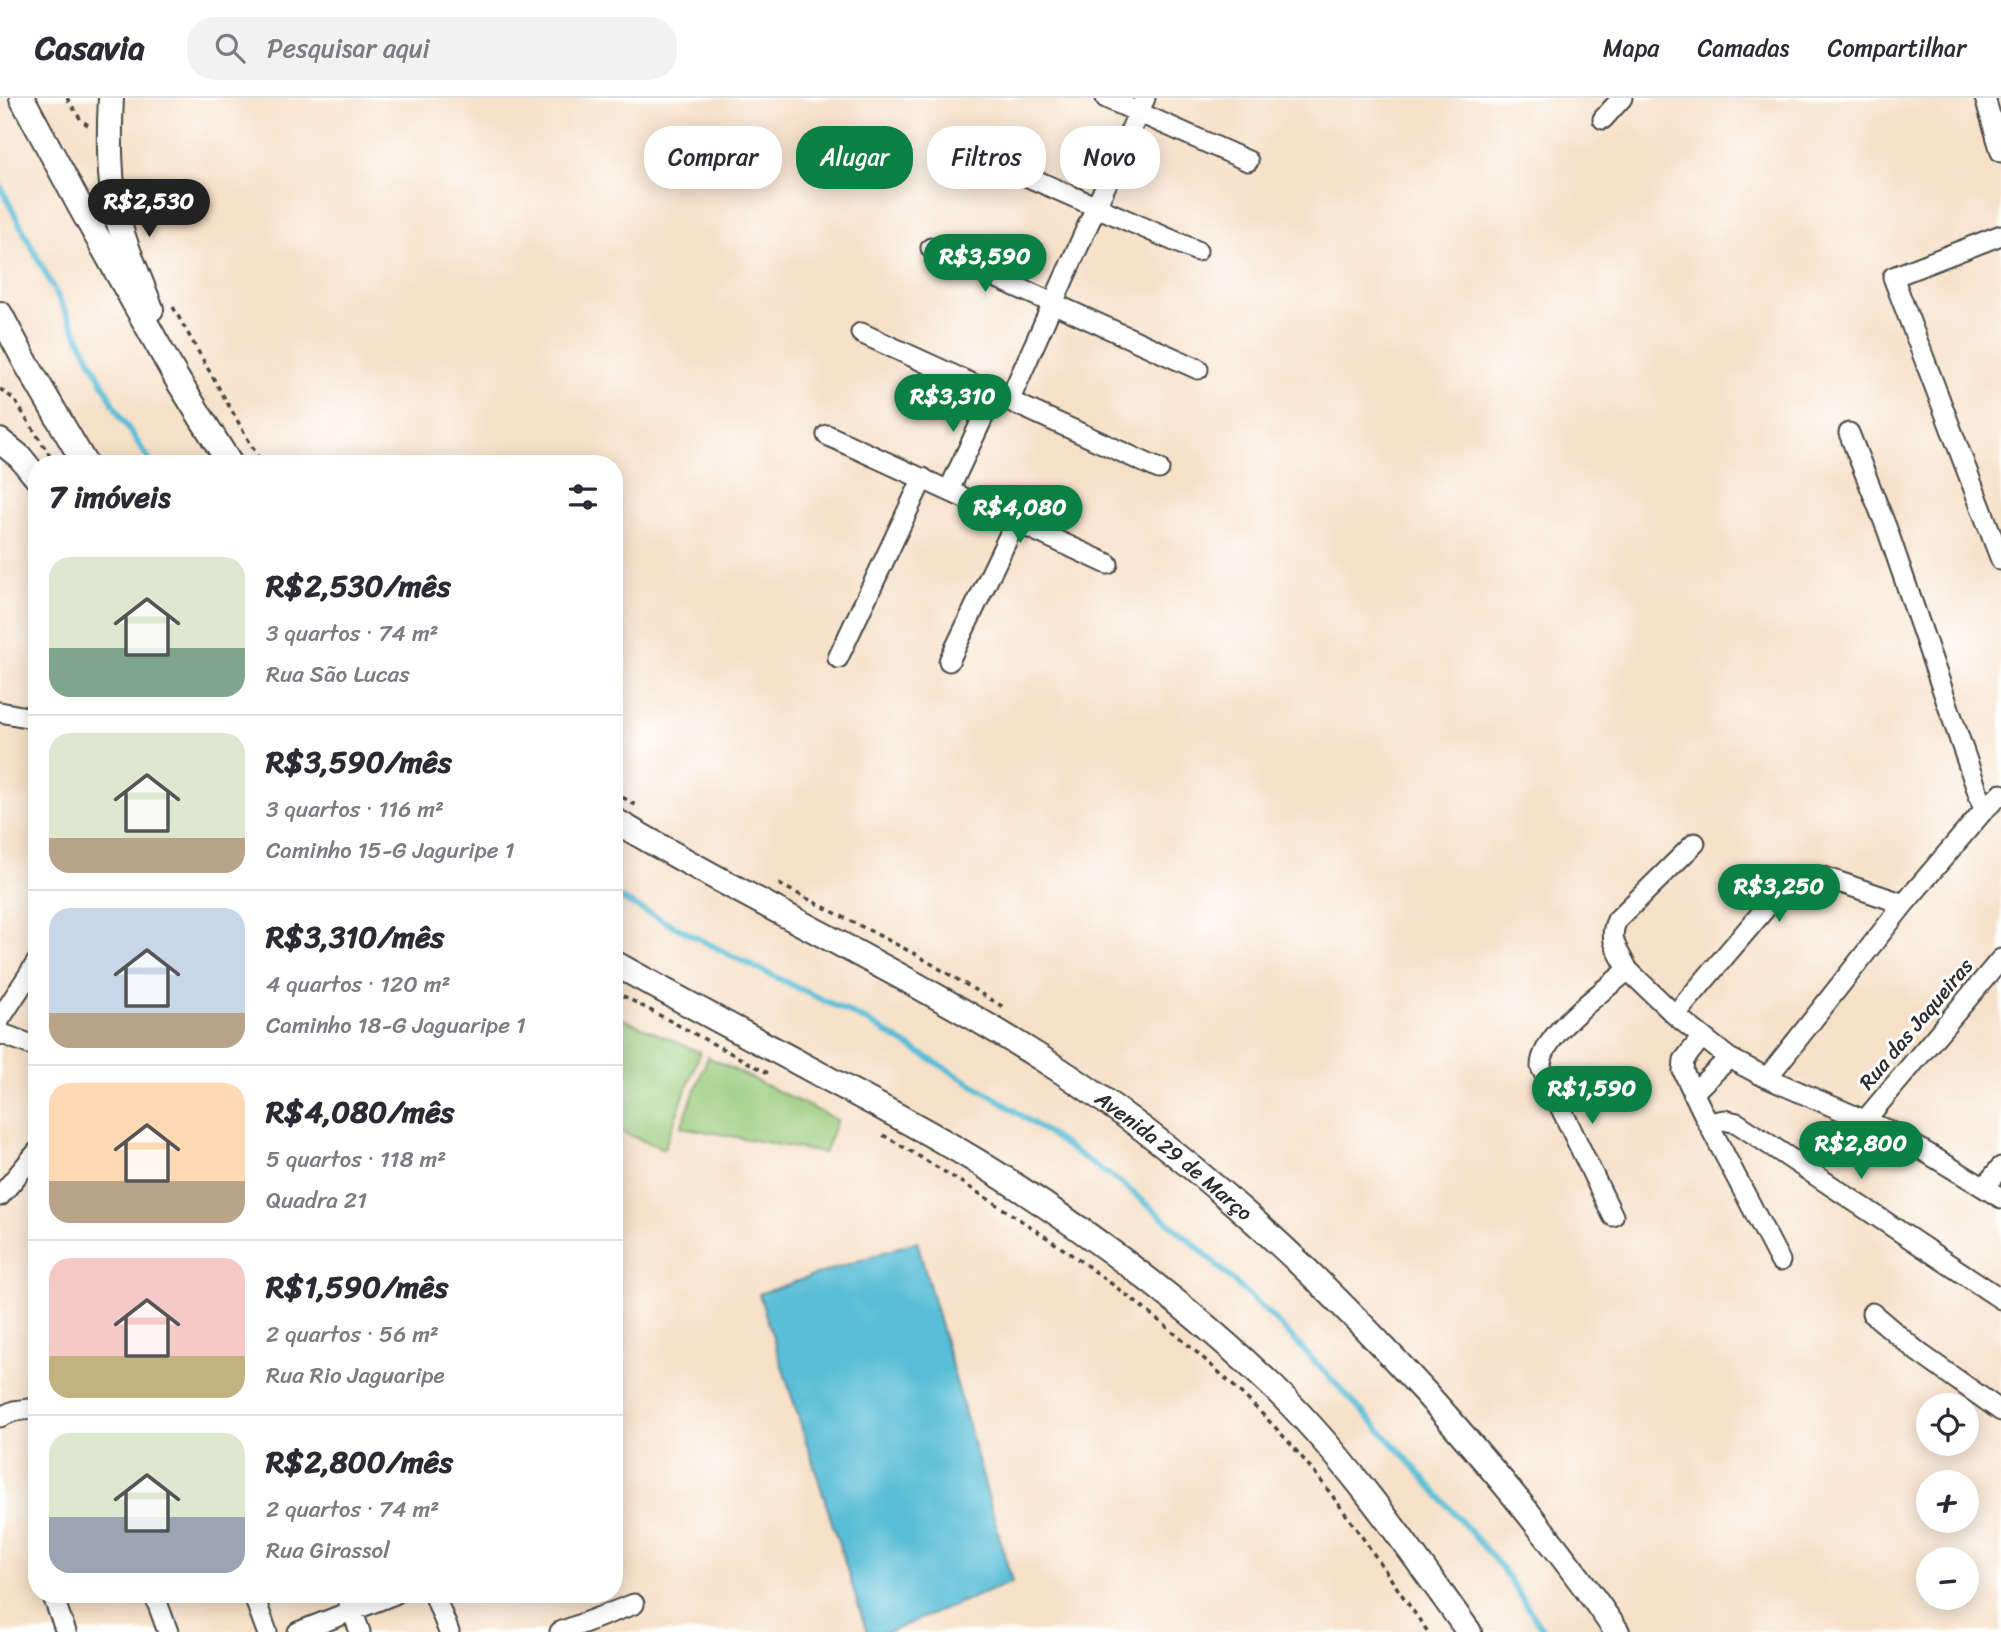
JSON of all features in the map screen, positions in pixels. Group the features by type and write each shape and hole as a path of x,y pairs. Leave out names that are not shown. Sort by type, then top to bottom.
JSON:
{"main road":[{"path":"22,98 177,379 224,455"},
{"path":"111,98 115,207 177,379"},
{"path":"0,314 80,455"},
{"path":"0,441 28,467"},
{"name":"Avenida 29 de Março","path":"623,825 672,855 838,941 973,1016 1048,1062 1179,1158 1287,1250 1400,1365 1504,1482 1576,1572 1617,1632"},
{"path":"623,967 979,1163 1092,1238 1157,1286 1274,1388 1312,1430 1391,1526 1469,1632"}],"street":[{"path":"1106,98 1142,105 1248,161"},
{"path":"1603,119 1622,98"},
{"path":"1985,98 2001,152"},
{"path":"949,490 1054,303 1142,105"},
{"path":"1046,185 1197,251"},
{"path":"2001,235 1893,277 2001,560"},
{"path":"932,247 1198,369"},
{"path":"861,333 1159,469"},
{"path":"1849,433 1887,529 1984,810"},
{"path":"827,435 1108,564"},
{"path":"838,658 923,478"},
{"path":"949,661 1016,521"},
{"path":"0,712 28,717"},
{"path":"1767,1078 1904,904 1984,810 2001,794"},
{"path":"1695,843 1617,920 1612,930 1612,939 1629,970 1675,1015 1729,1058 1767,1078 1866,1119 1993,1192 2001,1167"},
{"path":"1675,1015 1782,889 1798,878 1811,875 1824,877 1904,904"},
{"name":"Rua das Jaqueiras","path":"1866,1119 2001,958"},
{"path":"1613,1216 1541,1068 1541,1057 1555,1034 1629,970"},
{"path":"0,1019 28,976"},
{"path":"0,1033 28,1044"},
{"path":"1702,1037 1684,1060 1684,1071 1780,1261"},
{"path":"1693,1093 1729,1058"},
{"path":"1708,1123 1724,1120 1737,1123 2001,1299"},
{"path":"0,1196 28,1163"},
{"path":"1872,1313 1918,1352 2001,1412"},
{"path":"0,1417 28,1409"},
{"path":"55,1603 66,1632"},
{"path":"157,1603 168,1632"},
{"path":"256,1603 267,1632"},
{"path":"298,1632 347,1603"},
{"path":"349,1603 360,1632"},
{"path":"438,1603 449,1632"},
{"path":"560,1632 634,1604"}],"path":[{"path":"67,98 81,120 89,125 110,127"},
{"path":"168,298 257,455"},
{"path":"0,389 15,398 50,455"},
{"path":"623,996 774,1077"},
{"path":"872,1129 997,1204 1068,1253 1171,1330 1224,1377 1270,1421 1303,1459 1428,1632"}],"green space":[{"path":"623,1019 700,1052 664,1149 623,1133"},
{"path":"708,1057 837,1120 824,1153 681,1127"}],"water":[{"path":"917,1241 1012,1582 888,1632 867,1632 759,1294"}],"waterway":[{"path":"0,186 120,416 146,455"},
{"path":"623,900 867,1021 1000,1101 1125,1186 1194,1244 1272,1317 1401,1452 1501,1567 1544,1632"}]}
